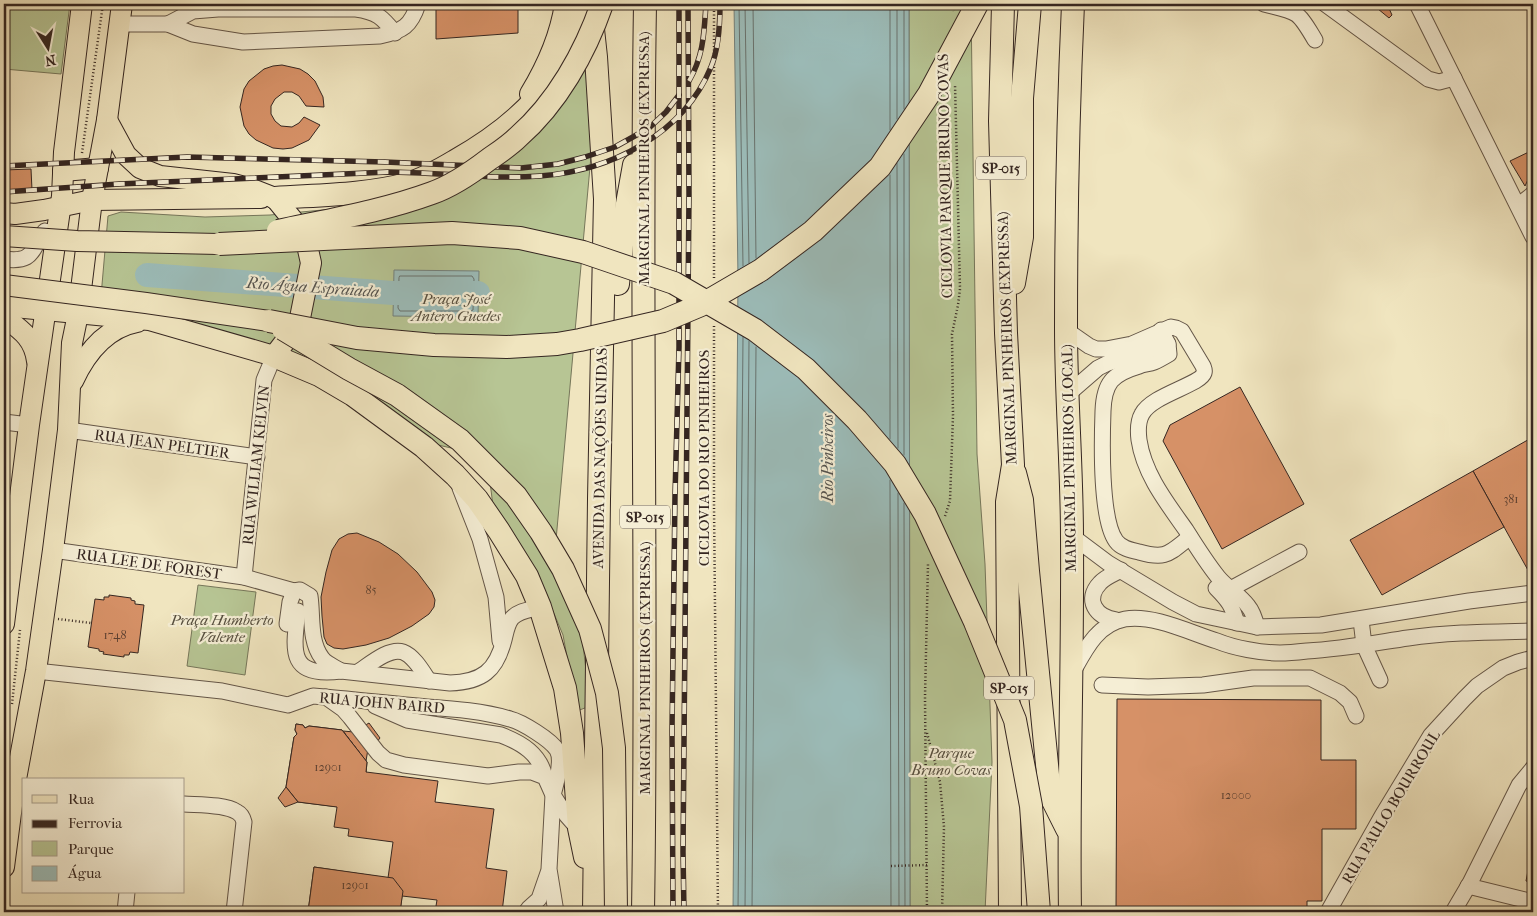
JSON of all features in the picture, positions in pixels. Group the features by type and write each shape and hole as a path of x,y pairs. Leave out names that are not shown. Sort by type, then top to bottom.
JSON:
{"highway":[{"path":"275,198 382,190 409,183 440,170 469,153 494,137 515,119 552,78 565,54 580,4"},
{"name":"AVENIDA DAS NAÇÕES UNIDAS","path":"590,4 596,57 605,199 600,419 594,907"},
{"path":"218,244 397,205 435,192 473,171 518,137 543,111 564,82 583,48 602,4"},
{"name":"MARGINAL PINHEIROS (EXPRESSA)","path":"643,912 645,755 645,4"},
{"path":"269,321 357,338 434,345 507,347 557,344 580,340 663,321 701,305 761,270 813,231 880,167 929,94 976,4"},
{"name":"MARGINAL PINHEIROS (EXPRESSA)","path":"1002,4 1000,121 1006,333 1013,465 1007,502 1010,912"},
{"path":"1006,333 1022,237 1022,98 1030,4"},
{"name":"MARGINAL PINHEIROS (LOCAL)","path":"1070,912 1068,832 1072,674 1072,536 1066,330 1068,109 1073,4"},
{"path":"600,419 617,298 619,260 627,198 644,122"},
{"path":"218,244 452,234 520,238 583,252 674,283 755,330 806,369 857,420 895,464 925,514 975,622 1015,720 1032,806 1039,912"},
{"path":"269,321 349,369 397,395 460,440 516,496 564,569 590,629 607,693 614,748 616,912"},
{"path":"274,356 319,375 353,394 424,447 455,475 477,499 527,576 530,610 565,688 572,733 579,828 594,907"},
{"path":"1013,465 1022,500 1028,581 1050,795 1068,832"}],"main road":[{"path":"4,867 14,790 36,671 53,550 68,430 72,343 78,314 92,200 76,165 82,4"},
{"path":"4,624 9,546 38,372 60,207 76,165 107,120 122,4"},
{"path":"515,119 546,66 556,43 565,4"},
{"path":"4,306 149,320 274,356 300,318 310,263 307,245 301,230 275,198 233,184 160,176 140,168 126,155 107,120"},
{"path":"9,213 28,209 45,199 55,181 76,165"},
{"path":"9,213 60,207 92,200 275,198"},
{"path":"4,236 77,241 218,244"},
{"path":"4,286 146,302 269,321"},
{"path":"4,316 30,339 35,351 38,372"},
{"path":"70,387 94,345 126,324 149,320"}],"street":[{"path":"119,24 168,24 193,34 243,42 380,36 395,33 407,26 414,17 418,4"},
{"path":"1264,4 1291,10 1305,22 1315,40"},
{"path":"1325,4 1428,80 1439,82 1454,78"},
{"path":"1417,4 1533,233"},
{"path":"168,24 189,8 356,9 377,14 385,20 395,33"},
{"path":"189,8 193,34"},
{"path":"1519,205 1533,194"},
{"path":"4,260 15,261 26,257 35,248 39,238 60,207"},
{"path":"4,241 26,243 39,238"},
{"path":"4,286 28,291 34,295 46,310"},
{"path":"1066,330 1096,349 1132,344 1170,327 1182,331 1205,371 1203,375 1184,387 1148,406 1142,414 1139,425 1139,440 1146,465 1158,490 1216,588 1247,604 1257,627"},
{"path":"1162,330 1168,344 1169,354 1154,362 1117,374 1111,379 1103,398 1104,499 1111,532 1115,540 1122,547 1162,556 1175,550 1186,540"},
{"path":"1068,394 1098,368 1108,363 1168,344"},
{"name":"RUA WILLIAM KELVIN","path":"244,577 264,380 274,356"},
{"path":"4,422 29,425"},
{"name":"RUA JEAN PELTIER","path":"68,430 257,457"},
{"path":"455,475 480,539 496,597 501,653"},
{"path":"1072,536 1096,555 1196,614 1257,627 1321,625 1469,601 1533,593"},
{"name":"RUA LEE DE FOREST","path":"53,550 244,577 294,591"},
{"path":"1226,592 1298,552"},
{"path":"1116,620 1106,618 1098,613 1093,596 1095,588 1101,580 1121,570"},
{"path":"285,639 290,602 294,591 300,590 310,596 315,644 321,657 342,670"},
{"path":"1226,592 1237,623"},
{"path":"496,597 530,610"},
{"path":"298,611 294,642 296,656 304,667 328,673 342,670 460,683 476,679 490,669 501,653 509,624 513,618 530,610"},
{"path":"1072,674 1096,634 1108,624 1116,620 1128,618 1168,624 1218,642 1279,653 1347,648 1441,634 1533,631"},
{"path":"1361,620 1364,645 1380,680"},
{"path":"358,672 380,656 398,651 405,652 416,662 429,681"},
{"name":"RUA PAULO BOURROUL","path":"1328,912 1382,816 1431,735 1477,686 1503,668 1533,658"},
{"name":"RUA JOHN BAIRD","path":"36,671 222,691 288,704 313,696 325,696 479,712 522,723 551,743"},
{"path":"1102,685 1148,687 1203,685 1253,678 1310,678 1340,694 1350,702 1356,716"},
{"path":"325,696 343,709 378,753 386,760 404,765 488,776 532,772 544,777"},
{"path":"362,701 406,720 501,735 514,740 524,746 534,756 543,769 544,777 553,795 567,817 579,828"},
{"path":"556,912 549,869 553,795 560,755 551,743 559,742 572,733"},
{"path":"1453,912 1520,785 1533,768"},
{"path":"185,804 228,808 242,816 244,822 234,912"},
{"path":"526,912 539,899 549,869"},
{"path":"1468,886 1533,902"},
{"path":"124,912 127,894"}],"path":[{"path":"76,165 103,4"},
{"path":"714,4 714,286"},
{"path":"953,4 954,13"},
{"name":"CICLOVIA PARQUE BRUNO COVAS","path":"944,519 950,500 953,416 952,334 960,289 955,81"},
{"name":"CICLOVIA DO RIO PINHEIROS","path":"714,326 718,912"},
{"path":"927,912 925,697 928,566 931,556"},
{"path":"55,619 92,623"},
{"path":"926,729 940,782 944,827 942,912"},
{"path":"891,866 926,865"}],"green space":[{"path":"4,4 70,4 61,74 4,69"},
{"name":"Parque Bruno Covas","path":"909,4 971,4 977,454 985,564 992,762 985,912 910,912"},
{"name":"Praça José Antero Guedes","path":"586,56 594,62 591,156 554,562 581,627 590,706 577,711 563,635 539,578 493,506 490,482 460,450 438,445 261,348 99,319 108,216 121,212 205,217 270,215 364,206 421,191"},
{"name":"Praça Humberto Valente","path":"198,585 256,592 245,675 187,666"}],"water":[{"name":"Rio Pinheiros","path":"734,4 909,4 910,912 733,912 738,278"},
{"path":"394,270 479,271 478,317 393,316"}],"building":[{"path":"436,4 500,4 500,9 518,9 518,33 436,39"},
{"path":"1372,4 1387,4 1392,15 1389,18"},
{"path":"282,65 300,69 315,81 323,97 324,107 306,106 299,96 292,92 284,92 275,99 271,106 271,114 281,126 292,127 304,117 320,125 309,140 292,148 283,149 273,148 256,140 249,134 244,126 240,107 244,89 249,81 264,69"},
{"path":"1533,150 1533,169 1525,186 1510,161"},
{"path":"31,169 32,190 4,191 4,170"},
{"path":"1240,387 1304,504 1222,549 1163,441 1170,425"},
{"path":"1533,437 1533,570 1529,572 1473,471"},
{"path":"1473,471 1504,527 1382,595 1350,540"},
{"path":"357,533 379,542 398,554 417,572 432,592 435,600 434,607 429,614 412,626 389,638 366,645 343,649 334,648 327,644 324,637 321,597 326,572 332,550 339,539 348,534"},
{"path":"109,595 131,598 131,600 135,601 135,604 144,605 138,653 130,652 129,655 124,655 124,657 103,654 104,652 99,651 99,649 88,647 95,599 104,600 104,597 109,597"},
{"path":"1117,699 1321,700 1321,760 1356,760 1356,829 1322,829 1322,901 1307,901 1307,912 1116,912"},
{"path":"369,723 380,738 368,749 366,761 343,731 354,732"},
{"path":"296,724 303,725 305,728 309,726 342,730 367,762 364,796 359,799 362,805 358,808 352,804 347,808 298,802 286,787 294,737 297,734 295,730"},
{"path":"296,724 303,725 305,728 309,726 342,730 367,762 366,772 438,781 435,802 494,809 486,868 507,871 502,912 435,912 437,900 402,896 400,912 308,912 314,867 388,878 393,842 348,836 349,829 334,827 337,807 298,802 286,787 294,737 297,734 295,730"},
{"path":"286,787 298,802 285,807 278,798"},
{"path":"1533,844 1533,883 1526,881"},
{"path":"314,867 393,878 403,891 400,912 308,912"}],"waterway":[{"name":"Rio Água Espraiada","path":"147,275 393,293 478,293"}],"railway":[{"path":"673,912 672,731 679,347 679,4"},
{"path":"684,912 689,195 688,4"},
{"path":"689,81 700,53 704,34 706,4"},
{"path":"4,192 119,184 388,172 521,177 566,173 617,157 641,145 663,130 682,112 698,91 714,60 720,20 720,4"},
{"path":"4,166 187,157 385,162 521,168 558,164 615,147 649,128 666,112 679,95"}]}
